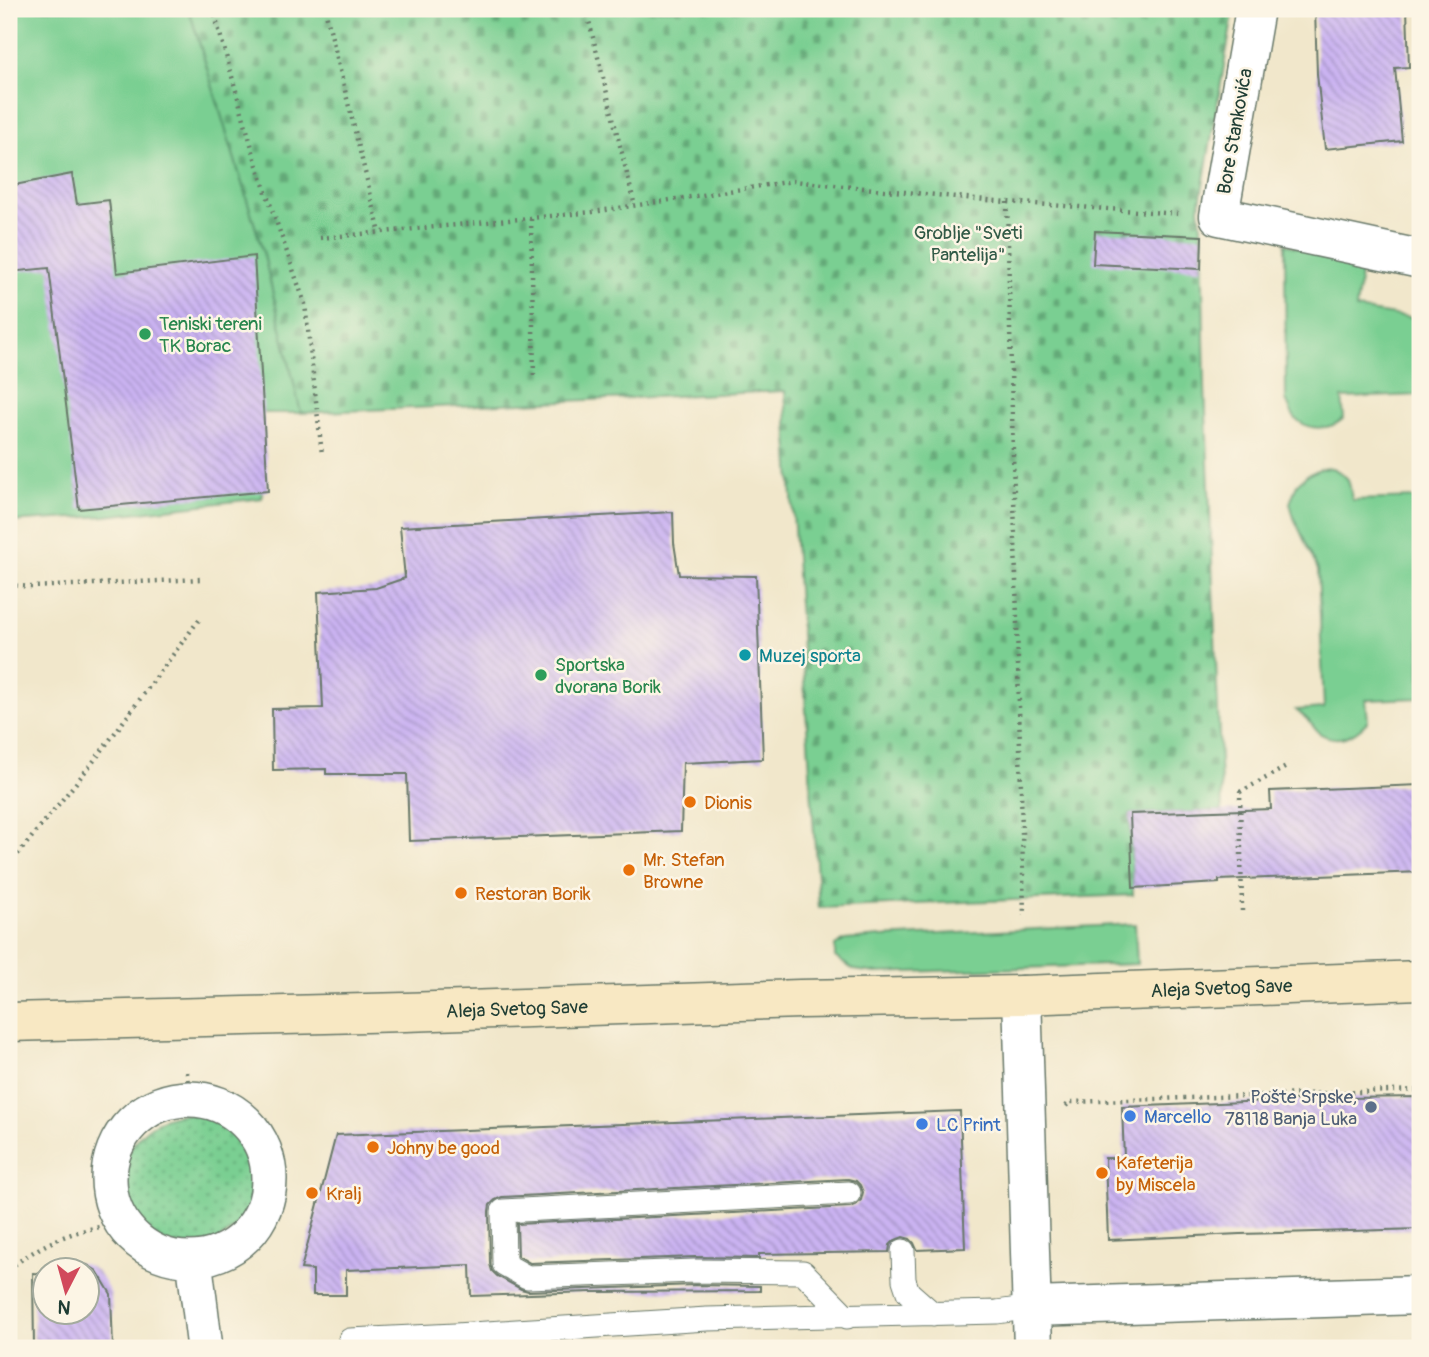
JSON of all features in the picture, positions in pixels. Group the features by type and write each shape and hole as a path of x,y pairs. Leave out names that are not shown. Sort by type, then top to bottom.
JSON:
{"main road":[{"name":"Aleja Svetog Save","path":"9,1022 1022,995 1420,980"}],"street":[{"name":"Bore Stankovića","path":"1255,9 1219,216 1420,260"},
{"path":"1022,995 1033,1348"},
{"path":"188,1086 205,1101 229,1110 250,1126 263,1148 270,1172 268,1198 258,1221 242,1240 219,1254 194,1259 167,1256 143,1245 123,1225 112,1201 109,1174 116,1148 131,1125 153,1108 178,1100 188,1086"},
{"path":"194,1259 205,1348"},
{"path":"1032,1307 1420,1296"}],"lane":[{"path":"847,1317 803,1272 695,1271 527,1277 504,1264 503,1211 849,1193"},
{"path":"902,1251 908,1292 933,1314"},
{"path":"350,1340 707,1319 996,1312 1032,1307"}],"path":[{"path":"213,9 258,169 305,304 322,454"},
{"path":"325,9 380,233"},
{"path":"586,9 635,206"},
{"path":"320,238 531,219 793,181 1007,202 1219,216"},
{"path":"1007,202 1024,916"},
{"path":"531,219 534,379"},
{"path":"9,585 31,587 202,579"},
{"path":"9,865 97,757 201,617"},
{"path":"1242,911 1240,792 1288,766"},
{"path":"1065,1106 1070,1102 1420,1090"},
{"path":"9,1269 27,1255 61,1237 123,1225"}],"green space":[{"name":"Teniski tereni TK Borac","path":"9,9 189,9 264,255 301,413 257,413 262,498 105,516 9,522"},
{"name":"Groblje \"Sveti Pantelija\"","path":"189,9 1234,9 1199,208 1222,811 1130,814 1133,895 819,908 785,391 301,413 264,255"},
{"path":"1285,244 1362,265 1356,309 1420,319 1420,395 1342,398 1344,418 1327,427 1308,426 1295,418 1286,400"},
{"path":"1332,468 1348,480 1352,500 1420,498 1420,698 1366,700 1368,721 1352,734 1340,738 1319,733 1296,710 1324,708 1318,570 1290,503 1297,484 1307,475 1320,469"},
{"path":"1135,924 1137,964 876,973 854,970 835,957 835,946 845,940"},
{"path":"189,1114 214,1119 236,1133 250,1155 255,1180 250,1205 236,1227 214,1241 189,1246 164,1241 142,1227 128,1205 123,1180 128,1155 142,1133 164,1119"}],"building":[{"path":"1315,9 1407,9 1409,67 1395,68 1402,141 1325,149 1317,74"},
{"path":"72,174 77,204 109,200 117,273 254,256 268,491 79,509 49,268 9,272 9,186"},
{"path":"1095,231 1202,236 1201,269 1093,264"},
{"name":"Sportska dvorana Borik","path":"673,512 679,575 756,576 763,759 683,763 681,831 409,841 407,774 326,774 326,769 273,770 272,709 323,708 318,592 376,588 405,578 400,527"},
{"path":"1420,785 1420,872 1219,880 1219,883 1133,888 1130,814 1271,809 1270,791"},
{"path":"1420,1097 1420,1229 1108,1240 1105,1158 1124,1158 1122,1107"},
{"path":"960,1111 965,1248 917,1250 910,1239 903,1237 890,1245 889,1252 530,1263 518,1256 517,1224 850,1207 861,1200 863,1192 856,1181 848,1179 502,1197 490,1205 492,1271 521,1289 528,1291 695,1285 760,1286 760,1291 471,1296 470,1265 346,1270 346,1295 313,1295 313,1270 301,1269 336,1135"},
{"path":"102,1279 111,1294 113,1348 34,1348 34,1326 102,1326"}],"place":[{"name":"Teniski tereni TK Borac","path":"145,334"},
{"name":"Muzej sporta","path":"745,655"},
{"name":"Sportska dvorana Borik","path":"541,675"},
{"name":"Dionis","path":"690,802"},
{"name":"Mr. Stefan Browne","path":"629,870"},
{"name":"Restoran Borik","path":"461,893"},
{"name":"Pošte Srpske, 78118 Banja Luka","path":"1371,1107"},
{"name":"Marcello","path":"1130,1116"},
{"name":"LC Print","path":"922,1124"},
{"name":"Johny be good","path":"373,1147"},
{"name":"Kafeterija by Miscela","path":"1102,1173"},
{"name":"Kralj","path":"312,1193"}]}
